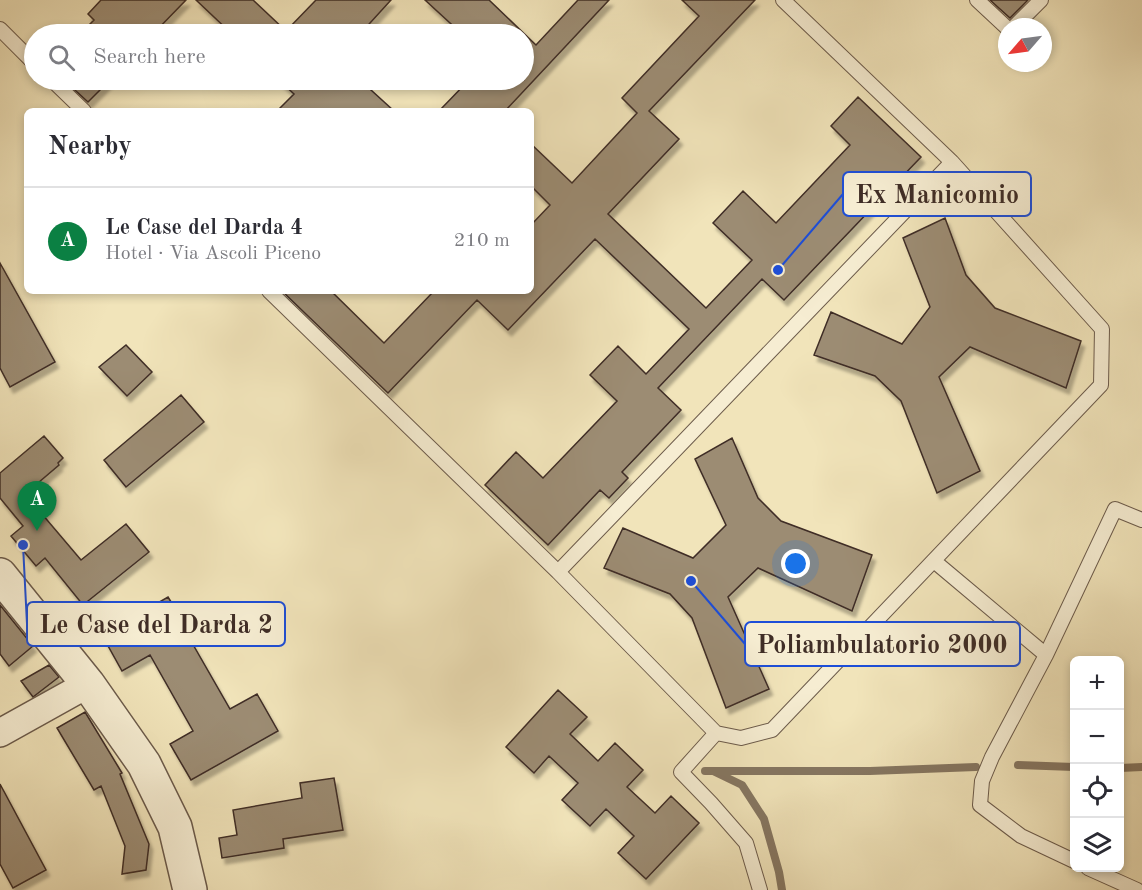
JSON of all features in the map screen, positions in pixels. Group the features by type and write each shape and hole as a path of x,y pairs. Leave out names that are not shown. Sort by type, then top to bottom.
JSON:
{"street":[{"path":"0,575 88,684 144,764 175,827 189,890"},
{"path":"0,733 88,684"}],"lane":[{"path":"272,294 558,572 717,733 741,738 772,730 1101,386 1102,329 952,162 783,0"},
{"path":"977,0 998,20"},
{"path":"1023,18 1041,0"},
{"path":"0,28 24,53"},
{"path":"62,90 81,108"},
{"path":"558,572 952,162"},
{"path":"1070,859 1021,836 980,805 982,782 992,757 1046,655 1115,509 1142,520"},
{"path":"934,561 1046,655"},
{"path":"717,733 681,772 746,843 760,890"},
{"path":"1099,872 1137,890"}],"building":[{"path":"101,0 186,0 163,24 90,24 94,20 88,14"},
{"path":"196,0 253,0 279,24 221,24"},
{"path":"316,0 391,0 369,24 293,24"},
{"path":"425,0 489,0 514,24 451,24"},
{"path":"578,0 609,0 534,80 534,43 536,45"},
{"path":"682,0 755,0 649,111 679,139 608,214 706,308 752,260 713,223 743,191 776,223 850,145 831,126 858,97 921,157 784,300 762,279 658,388 681,410 622,472 628,478 609,498 600,490 548,545 485,485 516,452 543,478 617,401 590,375 618,346 646,374 689,329 595,239 508,330 477,300 388,393 285,294 334,294 384,343 431,294 534,294 534,222 550,205 534,189 534,147 572,183 637,113 622,98 699,16"},
{"path":"990,0 1028,0 1010,18"},
{"path":"75,90 100,90 88,102"},
{"path":"290,90 371,90 391,108 280,108 294,94"},
{"path":"459,90 525,90 508,108 442,108"},
{"path":"945,218 966,275 995,308 1081,341 1066,388 970,347 939,377 980,471 937,493 901,401 875,376 814,355 831,312 902,344 930,307 903,238"},
{"path":"0,263 55,362 10,387 0,368"},
{"path":"126,345 152,372 127,396 99,367"},
{"path":"181,395 204,422 126,487 104,460"},
{"path":"44,436 63,458 58,463 59,465 25,494 81,560 126,524 149,552 83,605 45,558 36,566 11,536 23,526 0,498 0,473"},
{"path":"732,438 758,498 781,521 872,555 852,611 758,568 728,597 769,689 726,708 692,618 670,594 604,568 623,528 693,558 726,525 695,459"},
{"path":"168,597 179,615 200,603 210,621 187,634 230,709 257,694 278,731 191,780 170,744 193,731 150,655 122,671 102,635"},
{"path":"0,605 33,646 9,666 0,654"},
{"path":"49,665 59,677 33,697 21,681"},
{"path":"558,690 587,717 570,734 598,761 615,743 643,770 627,787 655,813 671,796 699,823 646,879 618,853 634,836 606,809 590,826 562,800 578,783 549,756 534,773 506,747"},
{"path":"85,712 122,773 120,774 149,844 146,870 122,874 125,846 101,786 94,790 57,728"},
{"path":"334,778 343,830 283,839 284,848 222,858 219,838 237,835 233,810 302,798 300,783"},
{"path":"0,784 46,870 13,888 0,864"}],"waterway":[{"path":"1018,765 1070,767"},
{"path":"713,771 870,771 976,767"},
{"path":"1124,768 1142,767"},
{"path":"705,771 713,771 742,785 764,819 782,890"}],"place":[{"name":"Ex Manicomio","path":"778,270"},
{"name":"Le Case del Darda 4","path":"37,531"},
{"name":"Le Case del Darda 2","path":"23,545"},
{"name":"Poliambulatorio 2000","path":"691,581"}]}
